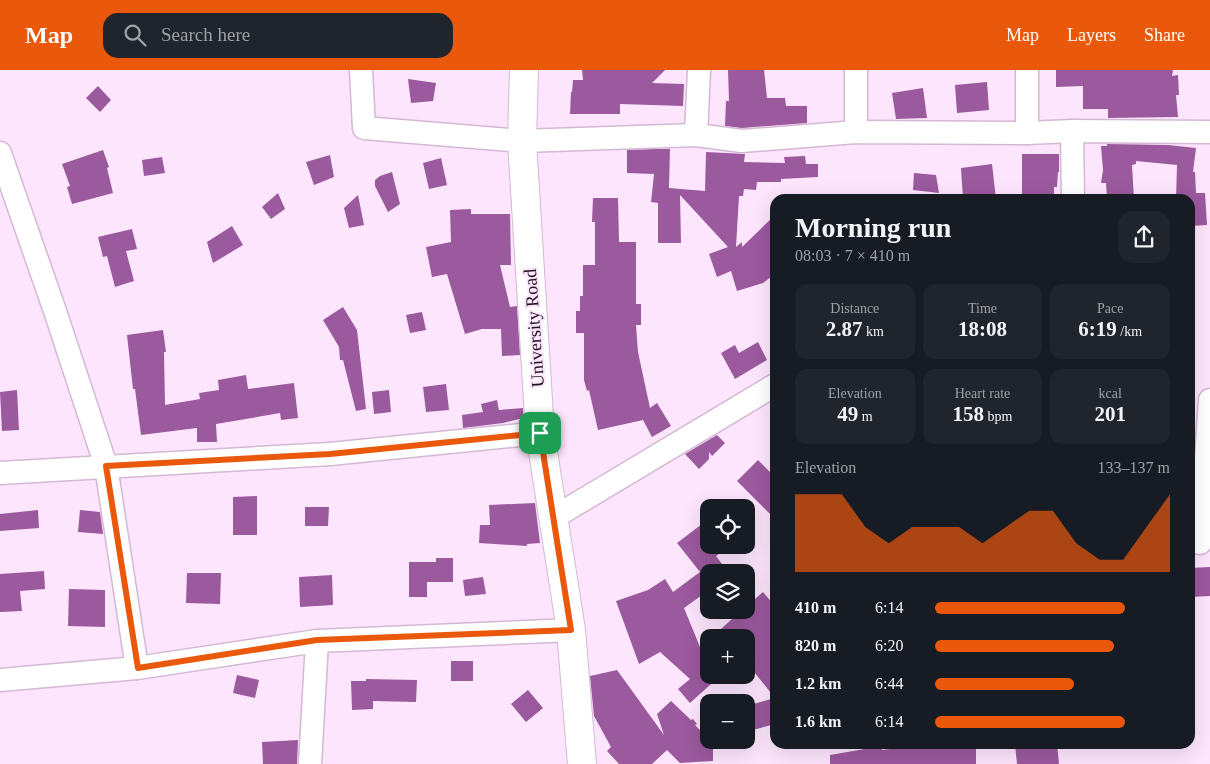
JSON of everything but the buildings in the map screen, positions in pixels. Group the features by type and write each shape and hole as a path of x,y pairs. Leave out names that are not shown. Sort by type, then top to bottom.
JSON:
{"street":[{"path":"361,70 364,128 522,141 696,135 742,141 856,132 1210,132"},
{"name":"University Road","path":"524,70 522,141 540,433 571,630 582,764"},
{"path":"696,135 699,70"},
{"path":"856,70 856,132"},
{"path":"1027,70 1027,133"},
{"path":"1072,131 1073,194"},
{"path":"0,153 50,295 106,466 138,668"},
{"path":"554,518 770,388"},
{"path":"1200,543 1210,400"},
{"path":"0,474 106,466 330,454 540,433"},
{"path":"0,680 138,668 317,640 571,630"},
{"path":"310,764 317,640"}],"route":[{"path":"540,433 571,630 317,640 138,668 106,466 330,454 540,433"}]}
